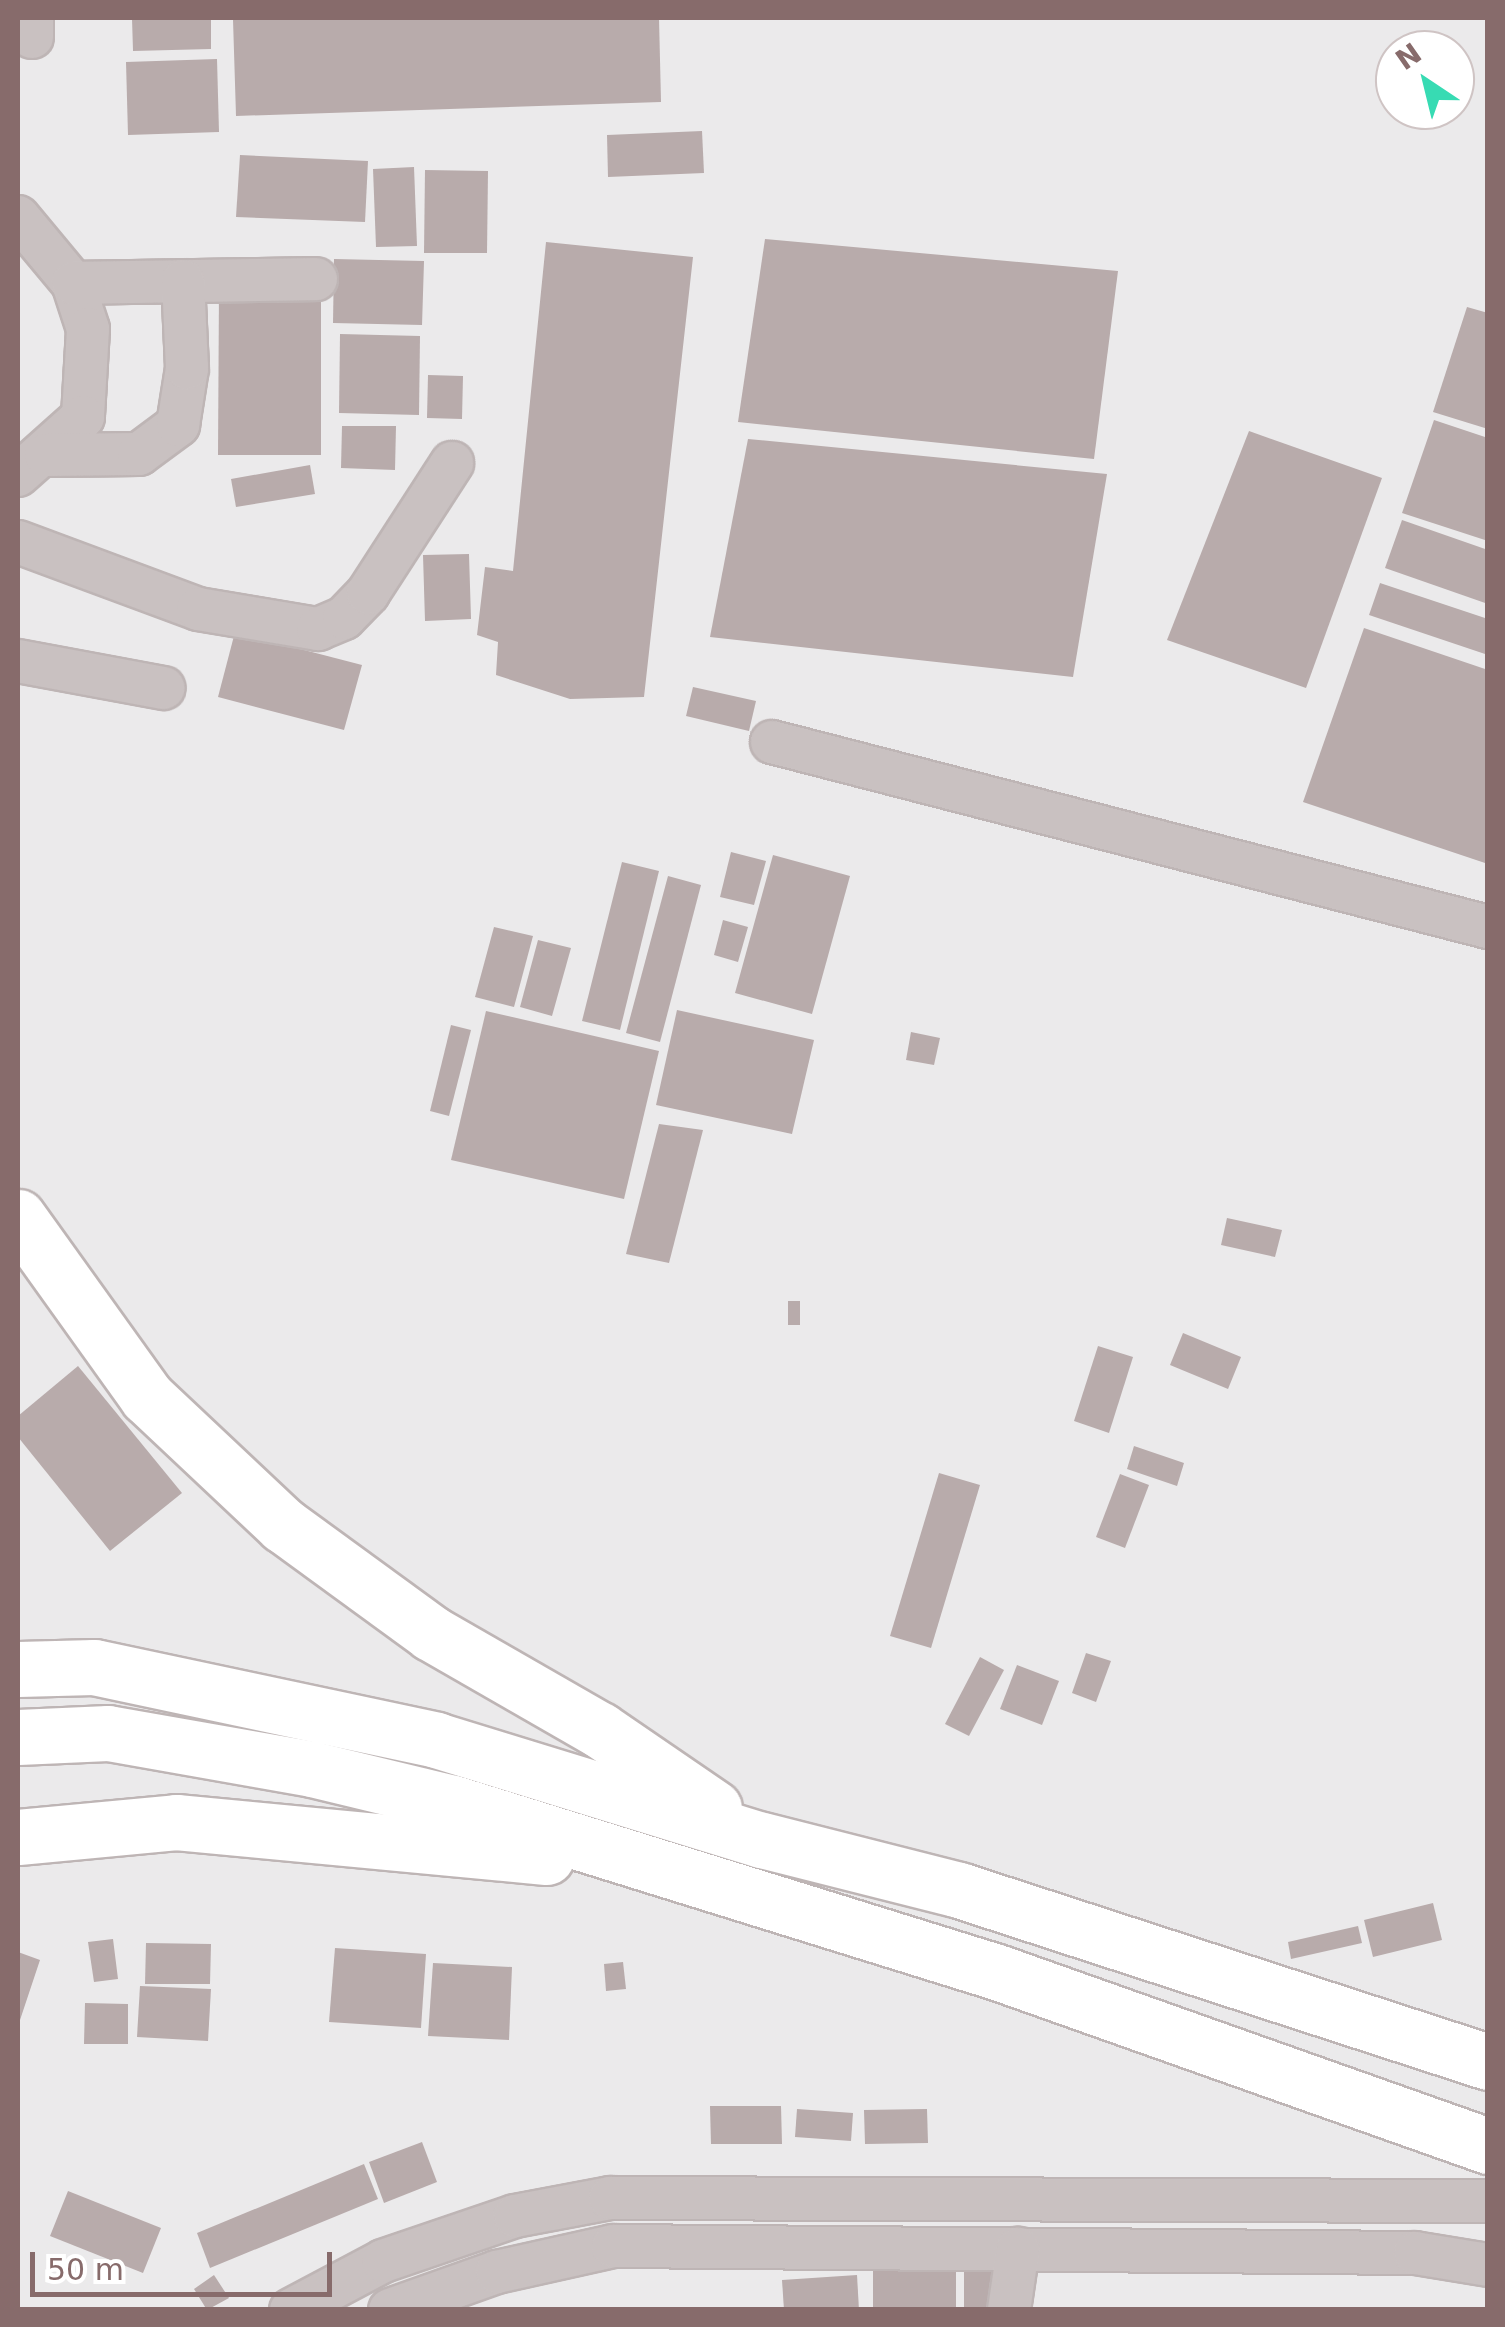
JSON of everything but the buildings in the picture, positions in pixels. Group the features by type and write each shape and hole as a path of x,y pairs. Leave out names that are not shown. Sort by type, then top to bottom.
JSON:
{"main road":[{"path":"18,1218 147,1397 283,1524 431,1633 600,1730 762,1840"},
{"path":"18,1669 94,1667 436,1740 762,1840 959,1890 1488,2062"},
{"path":"18,1736 108,1734 312,1769 454,1803 639,1866 997,1972 1488,2146"},
{"path":"18,1837 176,1822 639,1866"}],"street":[{"path":"18,217 73,282 88,330 83,416 32,465"},
{"path":"73,282 316,279"},
{"path":"32,465 139,454 178,424 186,368 183,281"},
{"path":"18,542 198,609 318,629 344,618 368,593 452,463"},
{"path":"18,661 164,688"},
{"path":"772,742 1488,926"},
{"path":"291,2310 384,2260 516,2216 610,2198 1488,2202"},
{"path":"390,2310 497,2272 613,2246 1415,2253 1488,2265"},
{"path":"1009,2310 1018,2249"}],"shaded area":[{"path":"18,18 1487,18 1487,2309 18,2309"}]}
